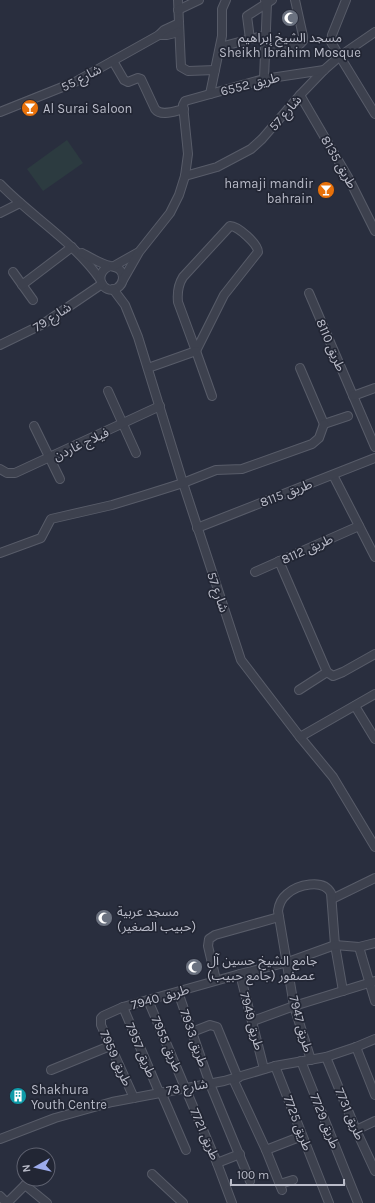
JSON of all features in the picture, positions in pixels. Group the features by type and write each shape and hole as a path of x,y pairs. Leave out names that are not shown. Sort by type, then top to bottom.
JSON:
{"street":[{"path":"178,0 180,65 182,70 188,72 215,70"},
{"path":"178,10 199,0"},
{"path":"210,94 220,47 222,9 226,0"},
{"path":"265,50 299,45 303,41 295,0"},
{"path":"346,0 331,39 333,46 375,114"},
{"path":"250,39 247,16 268,1"},
{"path":"264,79 268,1"},
{"name":"شارع 55","path":"0,112 75,82 159,35 167,35 179,27"},
{"name":"شارع 57","path":"185,176 217,167 251,149 262,139 324,70 340,56 375,32"},
{"path":"220,47 266,35"},
{"path":"0,184 74,249 85,260 105,287 113,289 122,282 140,252 170,213 179,195 185,176 188,154 184,110 163,113 158,112 155,109 141,79 138,78 128,82 124,80 113,61"},
{"name":"طريق 6552","path":"184,110 185,101 264,79 324,70"},
{"name":"طريق 8135","path":"300,95 349,179 375,231"},
{"path":"0,213 20,203"},
{"path":"148,368 196,351 224,295 258,252 259,249 256,245 234,226 228,228 183,277 179,283 177,295 178,302 196,351 212,396"},
{"path":"74,249 121,271 122,282"},
{"path":"22,285 74,249"},
{"path":"101,281 101,273 105,268 140,252"},
{"path":"13,272 32,300"},
{"name":"شارع 79","path":"0,345 44,324 101,281"},
{"name":"شارع 57","path":"122,282 125,305 138,337 197,528 241,660 300,737 333,777 375,847"},
{"name":"شارع 57","path":"113,289 125,305"},
{"name":"طريق 8110","path":"309,293 375,447"},
{"path":"0,554 41,538 51,519 112,505 183,483 216,470 242,469 312,444 319,438 324,424 300,368"},
{"path":"353,396 375,388"},
{"path":"108,391 136,453"},
{"name":"فيلاج غاردن","path":"0,469 7,473 15,473 160,406"},
{"path":"324,424 348,416"},
{"path":"34,426 60,479"},
{"name":"طريق 8115","path":"197,528 375,458"},
{"path":"333,475 359,526 372,545 375,558"},
{"name":"طريق 8112","path":"255,572 359,526"},
{"path":"279,561 327,672 333,676 375,654"},
{"path":"299,690 327,672"},
{"path":"300,737 375,694"},
{"path":"355,706 375,739"},
{"path":"332,899 375,878"},
{"path":"216,980 208,946 209,939 215,935 279,917 278,910 282,899 287,894 299,887 313,885 323,886 329,890 332,899 336,945 343,991"},
{"name":"طريق 7947","path":"279,917 288,962 294,1006 310,1060"},
{"path":"336,945 358,947 375,943"},
{"name":"طريق 7940","path":"101,1018 123,1007 216,980 288,962 336,945"},
{"path":"358,947 372,982 375,1001"},
{"name":"طريق 7949","path":"240,974 264,1069"},
{"path":"253,1021 294,1006 372,982"},
{"name":"طريق 7933","path":"178,992 210,1084 250,1181"},
{"name":"طريق 7955","path":"148,1000 185,1088"},
{"name":"طريق 7957","path":"123,1007 186,1150"},
{"name":"طريق 7959","path":"101,1018 101,1025 134,1098"},
{"path":"192,1032 210,1025 217,1027 236,1078 281,1187 293,1180"},
{"name":"شارع 73","path":"0,1139 55,1118 112,1102 210,1084 275,1066 301,1060 326,1057 375,1039"},
{"path":"51,1070 110,1046"},
{"path":"356,1047 375,1095"},
{"name":"طريق 7731","path":"326,1057 356,1130 374,1166"},
{"name":"طريق 7729","path":"301,1060 358,1203"},
{"name":"طريق 7725","path":"275,1066 329,1203"},
{"name":"طريق 7721","path":"185,1088 217,1163 231,1203"},
{"path":"356,1130 375,1121"},
{"path":"266,1150 302,1136"},
{"path":"217,1163 240,1154"},
{"path":"152,1174 183,1203"},
{"path":"0,1196 7,1203 23,1187"},
{"path":"33,1187 47,1203"}],"shaded area":[{"path":"67,140 83,163 43,191 27,169"}],"place":[{"name":"مسجد الشيخ إبراهيم Sheikh Ibrahim Mosque","path":"290,18"},
{"name":"Al Surai Saloon","path":"30,108"},
{"name":"hamaji mandir bahrain","path":"326,190"},
{"name":"مسجد عربية (حبيب الصغير)","path":"104,918"},
{"name":"جامع الشيخ حسين آل عصفور (جامع حبيب)","path":"194,967"},
{"name":"Shakhura Youth Centre","path":"18,1096"}]}
